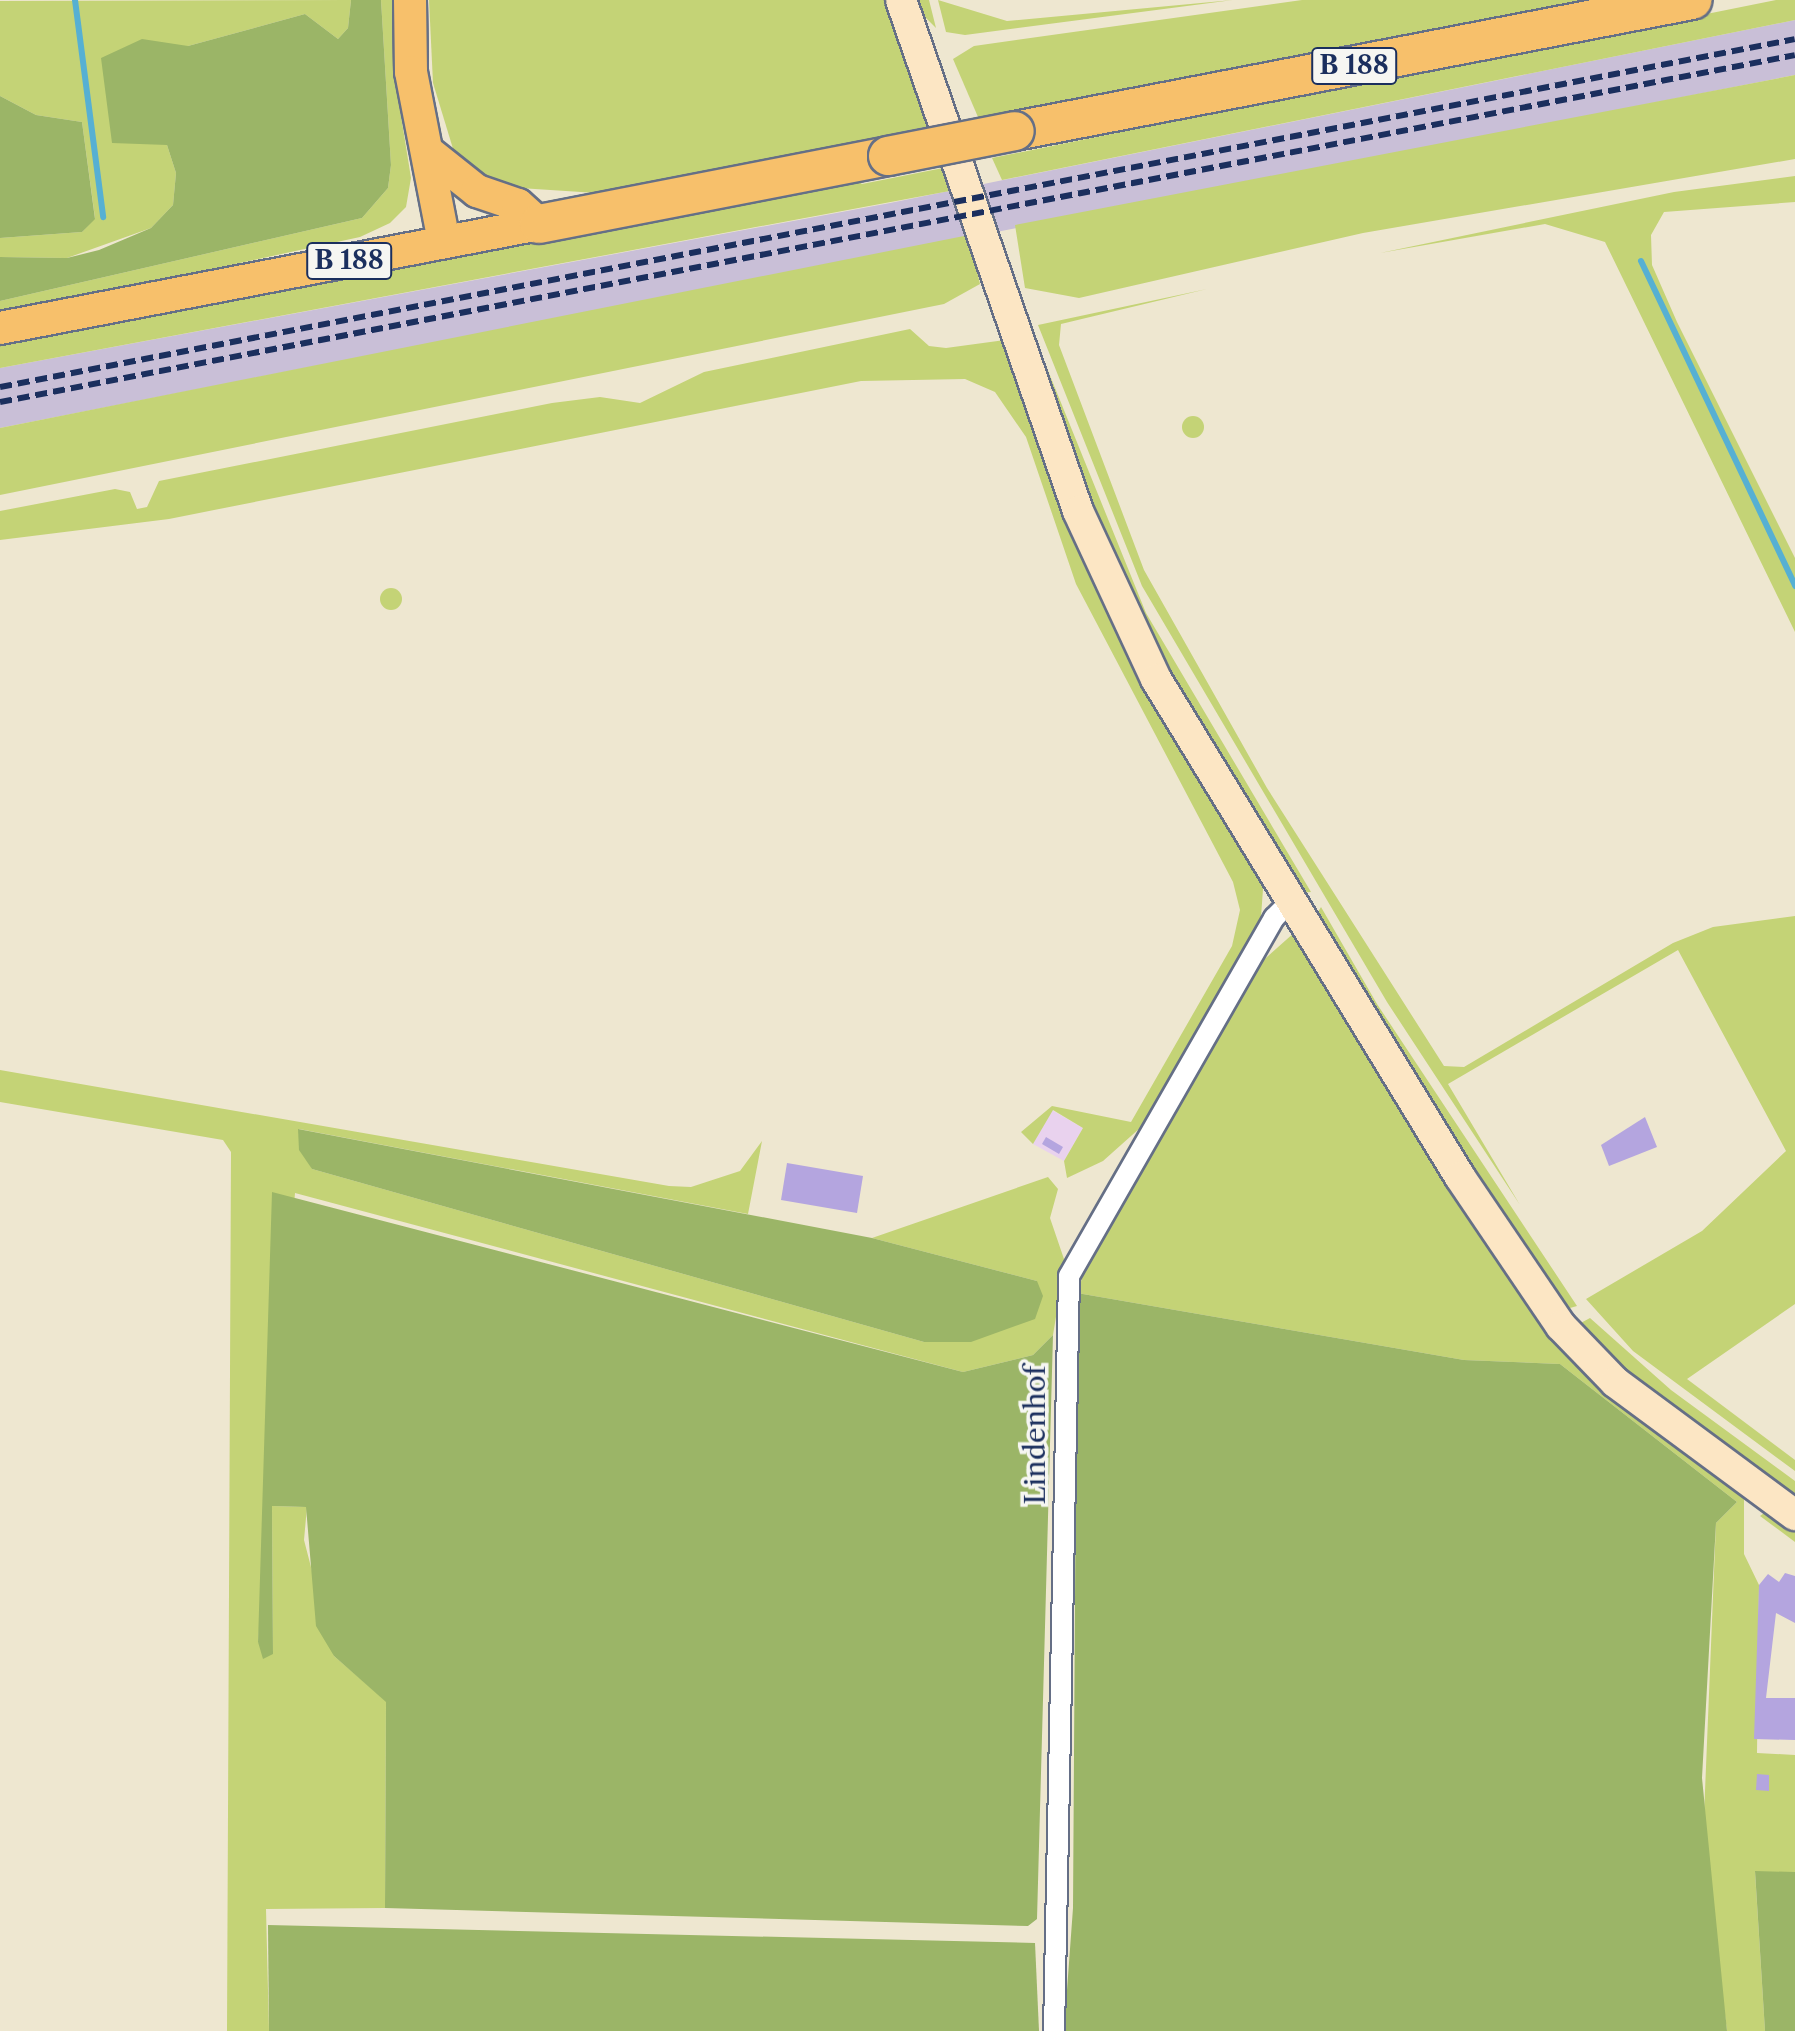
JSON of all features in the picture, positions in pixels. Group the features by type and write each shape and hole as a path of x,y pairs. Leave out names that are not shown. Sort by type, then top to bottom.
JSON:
{"highway":[{"name":"B 188","path":"539,224 1692,0"}],"main road":[{"path":"410,0 411,72 444,242"},
{"path":"901,0 1097,559 1156,679 1493,1228 1571,1339 1615,1382 1795,1515"},
{"path":"428,152 477,191 518,205 539,224"},
{"name":"B 188","path":"0,328 539,224"}],"street":[{"name":"Lindenhof","path":"1054,2031 1069,1276 1274,918 1291,901"}],"shaded area":[{"path":"1795,20 1795,75 0,428 0,368 890,203"},
{"path":"1052,1110 1083,1128 1064,1161 1033,1144"}],"green space":[{"path":"351,0 348,28 338,39 305,14 188,46 167,145 176,173 173,205 151,228 67,258 0,257 0,238 82,232 95,218 82,122 36,115 0,96 0,1"},
{"path":"351,0 381,0 391,165 388,188 362,218 0,301 0,257 67,258 99,250 151,228 173,205 176,173 167,145 112,143 101,58 142,39 188,46 305,14 338,39 348,28"},
{"path":"381,0 393,0 393,66 411,178 406,207 390,223 360,237 0,315 0,301 362,218 388,188 391,165"},
{"path":"429,0 889,0 934,125 612,194 505,187 486,181 454,152 433,83"},
{"path":"915,0 929,0 936,28 919,11"},
{"path":"938,0 1007,21 1233,0 965,35 946,32"},
{"path":"1302,0 1621,0 978,117 953,59 974,46"},
{"path":"1776,0 1795,0 1795,20 1002,180 992,158"},
{"path":"1795,75 1795,159 1363,233 1079,298 1025,288 1015,225"},
{"path":"0,96 36,115 82,122 95,219 82,232 0,238"},
{"path":"948,167 955,190 0,368 0,343 854,178 862,184"},
{"path":"1795,176 1795,202 1664,212 1651,235 1652,265 1677,322 1795,558 1795,632 1605,242 1545,224 1380,253 1674,192"},
{"path":"969,235 980,284 944,304 0,495 0,428"},
{"path":"1207,289 1061,324 1059,345 1144,570 1267,788 1444,1066 1464,1067 1673,943 1713,927 1795,916 1795,1304 1687,1379 1795,1460 1795,1471 1633,1351 1586,1299 1702,1231 1786,1151 1678,950 1448,1084 1520,1205 1387,1002 1142,586 1038,325"},
{"path":"910,329 929,346 946,348 1005,340 1264,875 1261,917 1140,1128 1103,1161 1067,1178 1064,1161 1083,1128 1053,1110 1033,1144 1021,1132 1052,1106 1131,1122 1232,946 1240,910 1233,882 1076,584 1026,437 995,392 965,379 861,381 169,519 0,540 0,511 115,489 130,492 137,509 147,507 159,481 552,403 600,397 640,403 704,372"},
{"path":"1032,331 1146,613 1311,892 1298,893 1155,655 1117,577"},
{"path":"1193,416 1201,419 1204,427 1201,435 1193,438 1185,435 1182,427 1185,419"},
{"path":"391,588 399,591 402,599 399,607 391,610 383,607 380,599 383,591"},
{"path":"1321,907 1377,1004 1577,1306 1563,1310 1542,1282 1315,917"},
{"path":"1295,932 1532,1302 1744,1488 1744,1554 1759,1585 1757,1753 1795,1755 1795,1872 1755,1872 1765,2031 1727,2031 1703,1840 1716,1523 1737,1502 1560,1364 1464,1360 1077,1293 1097,1236 1258,965"},
{"path":"0,1070 669,1186 691,1187 740,1171 762,1141 748,1214 299,1129 312,1169 924,1342 1037,1281 872,1238 1048,1177 1058,1189 1050,1218 1065,1262 1053,1335 1033,1355 963,1372 295,1193 258,1642 273,1654 272,1506 307,1507 304,1540 334,1656 386,1701 385,1908 266,1909 269,2031 227,2031 231,1152 223,1140 0,1102"},
{"path":"298,1129 872,1238 1037,1281 1043,1296 1035,1319 971,1342 924,1342 312,1169 299,1150"},
{"path":"272,1192 963,1372 1033,1355 1053,1335 1037,1919 1028,1926 385,1908 386,1702 334,1656 316,1626 306,1507 272,1506 273,1654 263,1659 258,1642"},
{"path":"1077,1293 1464,1360 1560,1364 1737,1502 1716,1523 1702,1778 1727,2031 1064,2031 1073,1908"},
{"path":"1590,1318 1671,1390 1795,1481 1795,1502 1624,1375 1577,1325"},
{"path":"1771,1508 1795,1525 1795,1542 1760,1516"},
{"path":"1755,1871 1795,1872 1795,2031 1765,2031"},
{"path":"268,1925 1035,1943 1039,2031 269,2031"}],"building":[{"path":"1645,1117 1657,1147 1609,1166 1601,1145"},
{"path":"1046,1137 1063,1147 1059,1154 1042,1144"},
{"path":"787,1163 863,1176 857,1213 781,1200"},
{"path":"1785,1573 1795,1576 1795,1623 1776,1613 1766,1698 1795,1698 1795,1740 1754,1739 1759,1585 1768,1574 1779,1582"},
{"path":"1757,1774 1769,1775 1769,1791 1756,1790"}],"waterway":[{"path":"75,0 103,217"},
{"path":"1641,261 1795,586"}],"railway":[{"path":"0,387 1795,39"},
{"path":"0,402 1795,55"}]}
